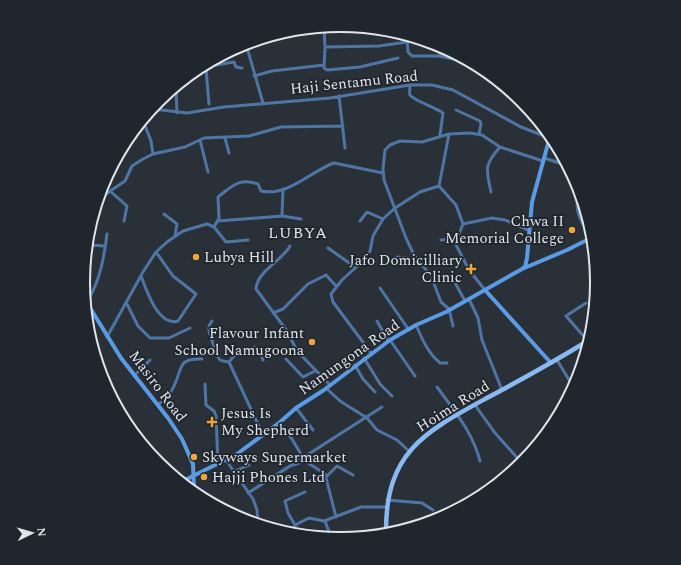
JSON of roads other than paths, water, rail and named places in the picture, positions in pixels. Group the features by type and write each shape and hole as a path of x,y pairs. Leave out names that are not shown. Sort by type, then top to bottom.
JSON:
{"main road":[{"name":"Hoima Road","path":"386,529 387,500 393,481 410,452 428,432 457,414 557,360 583,343"}],"street":[{"path":"324,33 324,65 325,69 327,70 347,69 398,58"},
{"path":"325,47 379,46 404,41"},
{"path":"407,42 408,52 411,56 439,56 453,59"},
{"path":"248,50 263,103"},
{"path":"217,65 234,62 238,68 242,68"},
{"path":"254,76 272,71 324,65"},
{"path":"206,71 209,104"},
{"path":"410,85 410,94 414,98 443,112 440,135"},
{"name":"Haji Sentamu Road","path":"159,110 177,112 339,96 410,85 432,85 453,90 522,127 544,137"},
{"path":"176,93 177,112"},
{"path":"339,96 345,148"},
{"path":"456,110 480,121 481,124 478,134"},
{"path":"145,126 151,141 153,154"},
{"path":"106,194 125,181 132,166 153,154 185,147 200,140 249,136 280,127 343,126"},
{"path":"453,326 450,309 441,302 431,276 417,259 406,238 383,174 384,153 390,144 400,141 424,141 440,135 462,132 478,134 500,147 561,164"},
{"path":"439,186 448,134"},
{"path":"225,138 229,153"},
{"path":"200,140 205,153 208,172"},
{"path":"522,269 525,267 527,258 532,202 547,140"},
{"path":"491,192 487,173 489,160 500,147"},
{"path":"214,227 218,221 217,198 231,185 247,182 257,184 262,192 283,189 334,163 383,174"},
{"path":"371,353 331,299 331,294 336,286 368,254 373,236 383,219 395,208 421,191 439,186"},
{"path":"439,186 456,205 464,224 459,234 454,239 441,240"},
{"path":"282,216 283,189"},
{"path":"109,192 127,206 124,221"},
{"path":"577,199 576,204 580,219 584,226"},
{"path":"360,221 367,212 383,219"},
{"path":"164,214 177,224 175,236"},
{"path":"218,221 282,216 301,219"},
{"path":"464,224 492,218 505,220 530,231"},
{"path":"107,337 156,252 175,236 183,231 209,224 214,227 224,242 248,240"},
{"path":"91,295 100,274 107,234"},
{"path":"454,239 469,270 551,363"},
{"name":"Namungona Road","path":"186,480 226,460 263,435 296,408 389,341 416,325 486,290 522,269 587,240"},
{"path":"93,245 105,246"},
{"path":"290,246 284,255 262,276 256,289 287,331 297,351 340,401 367,418 377,430 397,440 410,452"},
{"path":"328,248 355,267"},
{"path":"141,276 156,310 168,320 174,322 178,321 196,294 173,276 156,252"},
{"path":"389,261 397,257 417,259"},
{"path":"273,313 283,309 308,284 326,275 336,286"},
{"path":"453,279 478,316 481,337 502,390"},
{"path":"380,288 409,330"},
{"path":"584,339 566,316 586,303"},
{"path":"127,304 138,326 150,338 169,338 190,328"},
{"name":"Masiro Road","path":"92,316 134,376 158,405 185,445 192,464 194,486"},
{"path":"212,321 209,327 209,332 214,343 217,356 221,361 229,362"},
{"path":"377,321 389,341 415,376"},
{"path":"416,325 431,353 440,363 447,363"},
{"path":"229,362 234,356 255,347 259,349 263,360"},
{"path":"364,358 377,380 392,396"},
{"path":"158,405 174,387 184,362 190,359 202,359"},
{"path":"286,359 303,377 315,371"},
{"path":"134,376 150,360"},
{"path":"557,360 570,382"},
{"path":"229,362 263,435"},
{"path":"355,365 363,379 375,392"},
{"path":"204,384 206,405 214,411 216,416 218,464"},
{"path":"437,387 457,414 474,442 480,461"},
{"path":"474,405 495,433 519,459"},
{"path":"248,493 382,407"},
{"path":"296,408 313,430"},
{"path":"279,423 292,439 305,461 322,471 327,476 336,517"},
{"path":"226,460 258,510 258,519"},
{"path":"292,465 305,461"},
{"path":"233,472 249,465"},
{"path":"327,476 337,466 353,475"},
{"path":"295,525 288,513 285,501 305,492"},
{"path":"387,500 422,503 433,510"},
{"path":"293,528 295,525 309,518 325,521 360,507 386,507"},
{"path":"325,521 329,532"}],"place":[{"name":"Chwa II Memorial College","path":"572,230"},
{"name":"Lubya Hill","path":"196,257"},
{"name":"Jafo Domicilliary Clinic","path":"471,269"},
{"name":"Flavour Infant School Namugoona","path":"312,342"},
{"name":"Jesus Is My Shepherd","path":"212,422"},
{"name":"Skyways Supermarket","path":"194,457"},
{"name":"Hajji Phones Ltd","path":"204,477"}],"district":[{"name":"LUBYA","path":"298,232"}]}
